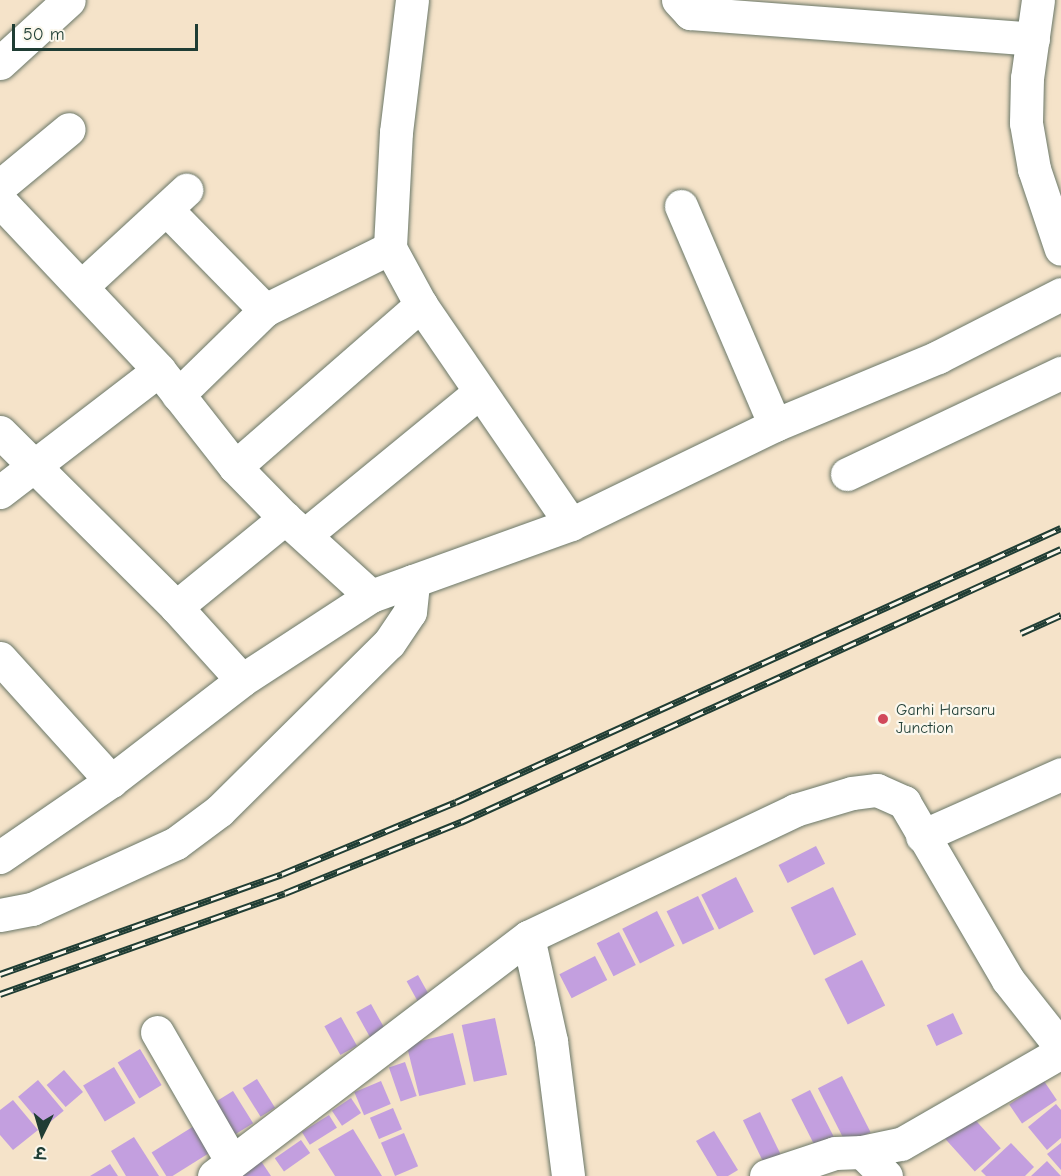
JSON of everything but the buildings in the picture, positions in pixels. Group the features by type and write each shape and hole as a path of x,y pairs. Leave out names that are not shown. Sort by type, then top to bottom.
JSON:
{"street":[{"path":"412,0 396,132 390,248 421,305 571,524"},
{"path":"678,0 690,13 1033,39"},
{"path":"1038,0 1026,123 1034,169 1061,249"},
{"path":"0,63 55,5"},
{"path":"0,186 69,129"},
{"path":"82,286 177,200 265,310"},
{"path":"0,201 82,286 168,382 235,467 371,596"},
{"path":"681,206 775,425"},
{"path":"0,492 32,466 168,382 265,310 390,248"},
{"path":"0,857 111,781 242,680 371,596 571,524 775,425 938,357 1061,294"},
{"path":"235,467 421,305"},
{"path":"847,474 1061,373"},
{"path":"176,607 295,526 480,392"},
{"path":"0,432 176,607 242,680"},
{"path":"0,915 32,909 177,843 219,811 389,643 410,612 413,581"},
{"path":"0,658 111,781"},
{"path":"922,836 1061,774"},
{"path":"157,1032 223,1169 528,937 795,810 838,796 877,790 892,794 904,802 1008,980 1061,1049 901,1144 862,1152 835,1153 766,1176"},
{"path":"528,937 551,1041 568,1176"},
{"path":"862,1152 886,1176"}],"railway":[{"path":"0,974 282,874 456,802 1061,528"},
{"path":"0,994 285,893 461,822 1061,549"},
{"path":"1021,633 1061,615"}],"place":[{"name":"Garhi Harsaru Junction","path":"883,719"}]}
